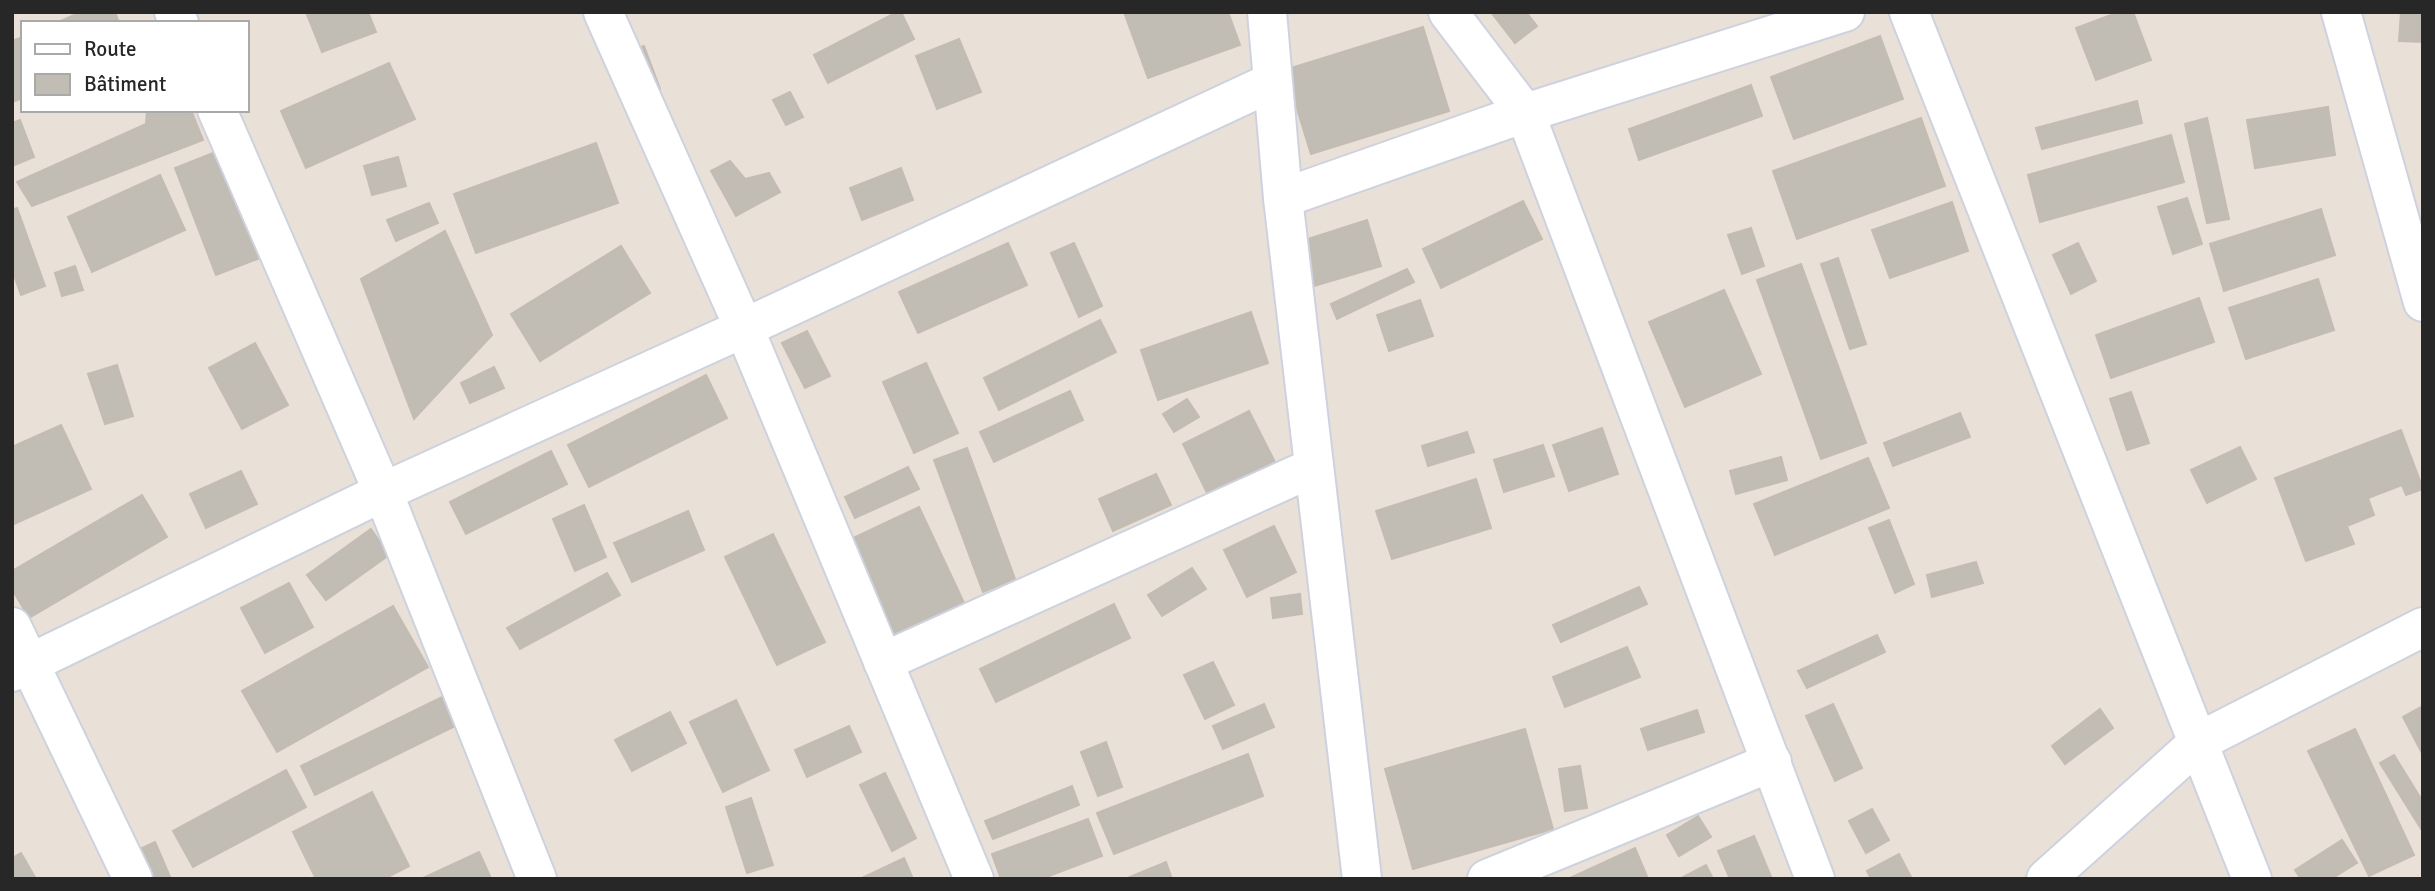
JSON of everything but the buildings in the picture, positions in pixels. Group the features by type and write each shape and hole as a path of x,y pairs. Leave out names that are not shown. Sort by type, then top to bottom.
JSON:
{"street":[{"path":"603,12 744,328 974,879"},
{"path":"1267,12 1283,198 1362,879"},
{"path":"1448,12 1525,113 1815,879"},
{"path":"1283,198 1525,113 1845,12"},
{"path":"1909,12 2200,741 2252,879"},
{"path":"2341,12 2423,302"},
{"path":"20,667 383,492 744,328 1272,82"},
{"path":"218,112 383,492 537,879"},
{"path":"883,662 1314,467"},
{"path":"12,627 20,667 133,879"},
{"path":"2046,879 2200,741 2423,627"},
{"path":"1487,879 1772,762"}]}
